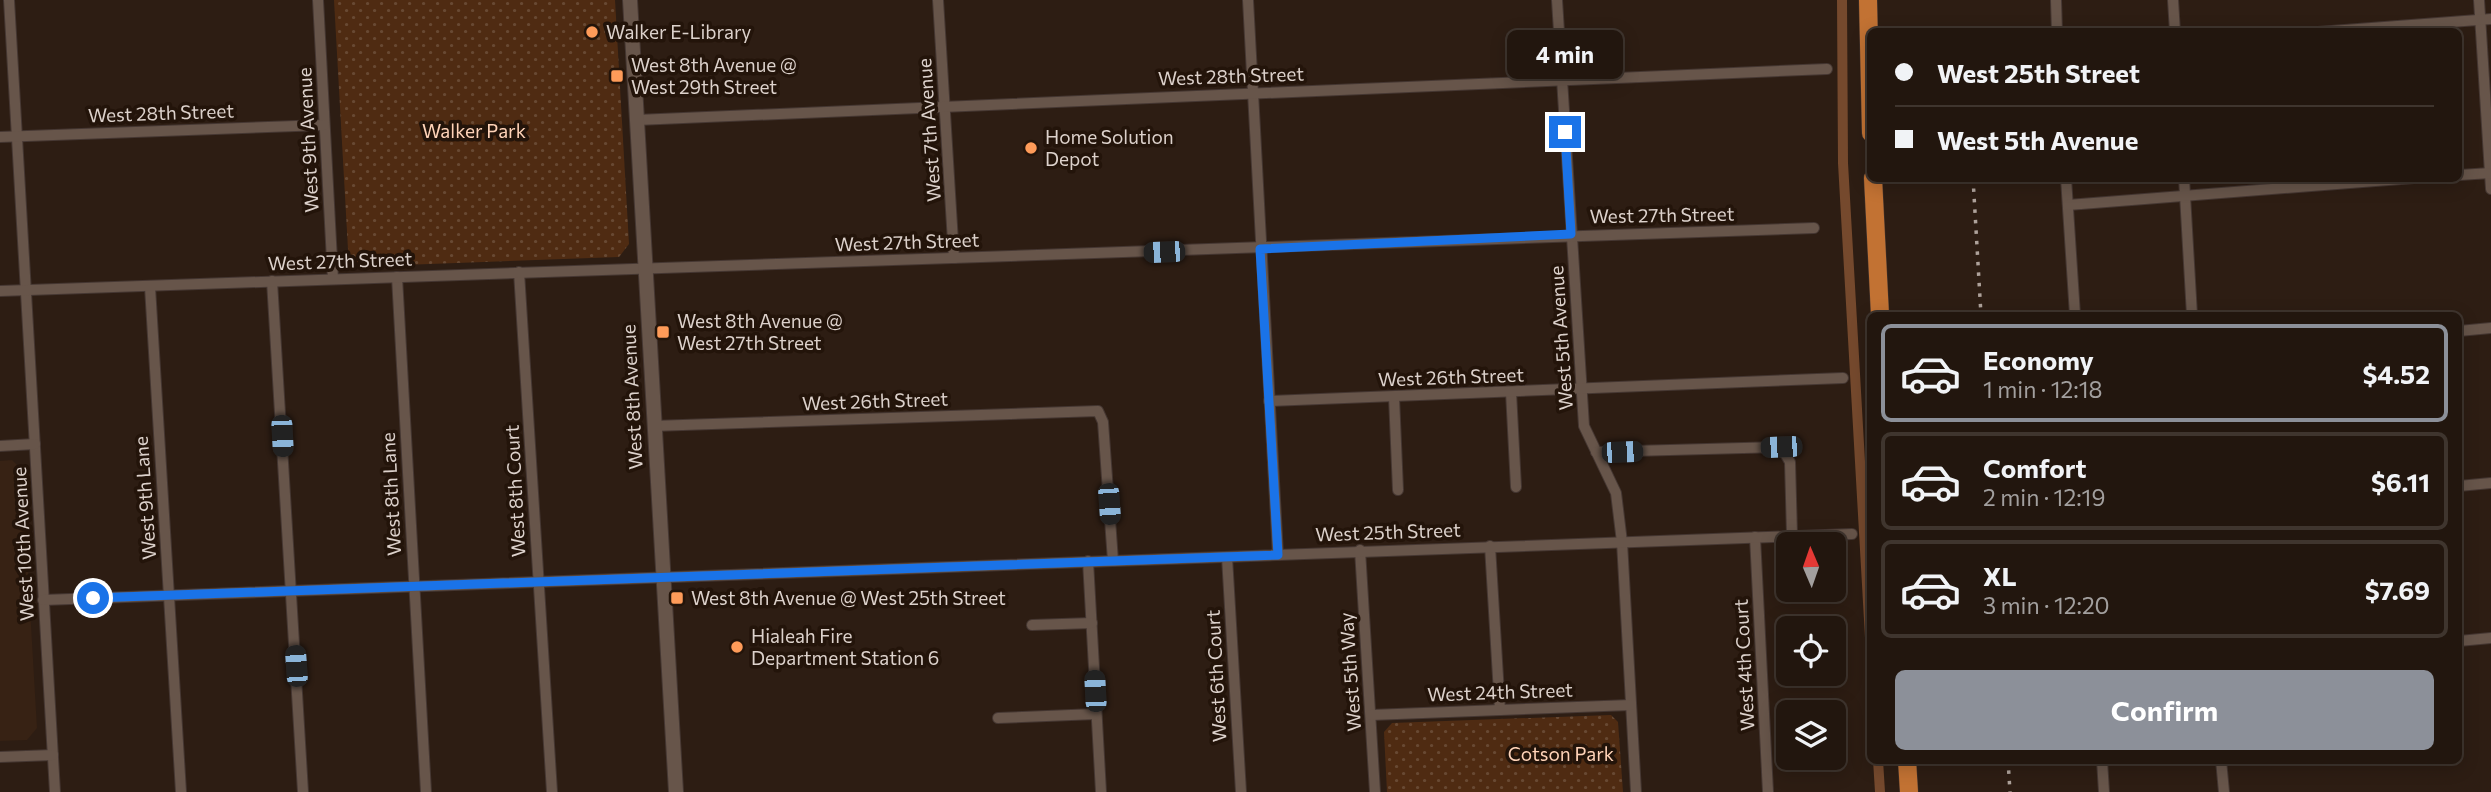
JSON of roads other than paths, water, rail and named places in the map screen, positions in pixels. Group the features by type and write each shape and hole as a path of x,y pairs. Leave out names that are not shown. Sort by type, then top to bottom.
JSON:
{"main road":[{"path":"1868,0 1869,28"},
{"path":"1873,182 1880,312"},
{"path":"1907,764 1909,792"}],"street":[{"name":"West 10th Avenue","path":"9,0 55,792"},
{"name":"West 9th Avenue","path":"318,0 332,279"},
{"name":"West 8th Avenue","path":"630,0 676,792"},
{"name":"West 7th Avenue","path":"938,0 954,258"},
{"path":"1248,0 1278,555"},
{"name":"West 5th Avenue","path":"1557,0 1584,426 1616,493 1622,542 1636,792"},
{"path":"2056,0 2057,28"},
{"path":"2173,0 2175,28"},
{"path":"2479,0 2485,19 2491,189"},
{"path":"2369,28 2485,19"},
{"name":"West 28th Street","path":"636,120 1828,69"},
{"name":"West 28th Street","path":"0,137 324,125"},
{"path":"2462,175 2490,173"},
{"path":"2066,182 2075,312"},
{"path":"2184,182 2192,312"},
{"path":"2068,205 2363,182"},
{"name":"West 27th Street","path":"0,291 1260,249 1571,234 1814,228"},
{"name":"West 8th Court","path":"519,272 552,792"},
{"name":"West 8th Lane","path":"397,277 426,792"},
{"path":"272,281 303,792"},
{"name":"West 9th Lane","path":"150,286 181,792"},
{"path":"2462,331 2491,328"},
{"name":"West 26th Street","path":"1269,401 1843,378"},
{"path":"1511,391 1516,487"},
{"path":"1394,397 1398,489"},
{"name":"West 26th Street","path":"653,426 1098,411 1103,422 1113,561"},
{"path":"0,446 34,444"},
{"path":"1596,453 1781,447 1790,462 1792,532"},
{"path":"2462,486 2491,483"},
{"name":"West 25th Street","path":"1846,534 1852,534"},
{"name":"West 25th Street","path":"43,600 1776,536"},
{"name":"West 4th Court","path":"1755,537 1768,792"},
{"path":"1490,546 1500,710"},
{"name":"West 5th Way","path":"1360,550 1375,792"},
{"name":"West 6th Court","path":"1227,557 1241,792"},
{"path":"1088,561 1101,792"},
{"path":"1032,625 1092,624"},
{"path":"2462,641 2491,638"},
{"name":"West 24th Street","path":"1371,715 1631,705"},
{"path":"998,718 1097,714"},
{"path":"0,757 53,755"},
{"path":"2102,764 2104,792"},
{"path":"2221,764 2224,792"}],"waterway":[{"path":"1842,0 1843,163 1867,585"},
{"path":"1878,764 1880,792"}],"railway":[{"path":"1973,182 1981,312"},
{"path":"2008,764 2010,792"}],"place":[{"name":"Walker E-Library","path":"592,32"},
{"name":"West 8th Avenue @ West 29th Street","path":"617,76"},
{"name":"Home Solution Depot","path":"1031,148"},
{"name":"West 8th Avenue @ West 27th Street","path":"663,332"},
{"name":"West 8th Avenue @ West 25th Street","path":"677,598"},
{"name":"Hialeah Fire Department Station 6","path":"737,647"}],"park label":[{"name":"Walker Park","path":"474,131"},
{"name":"Cotson Park","path":"1561,754"}]}
